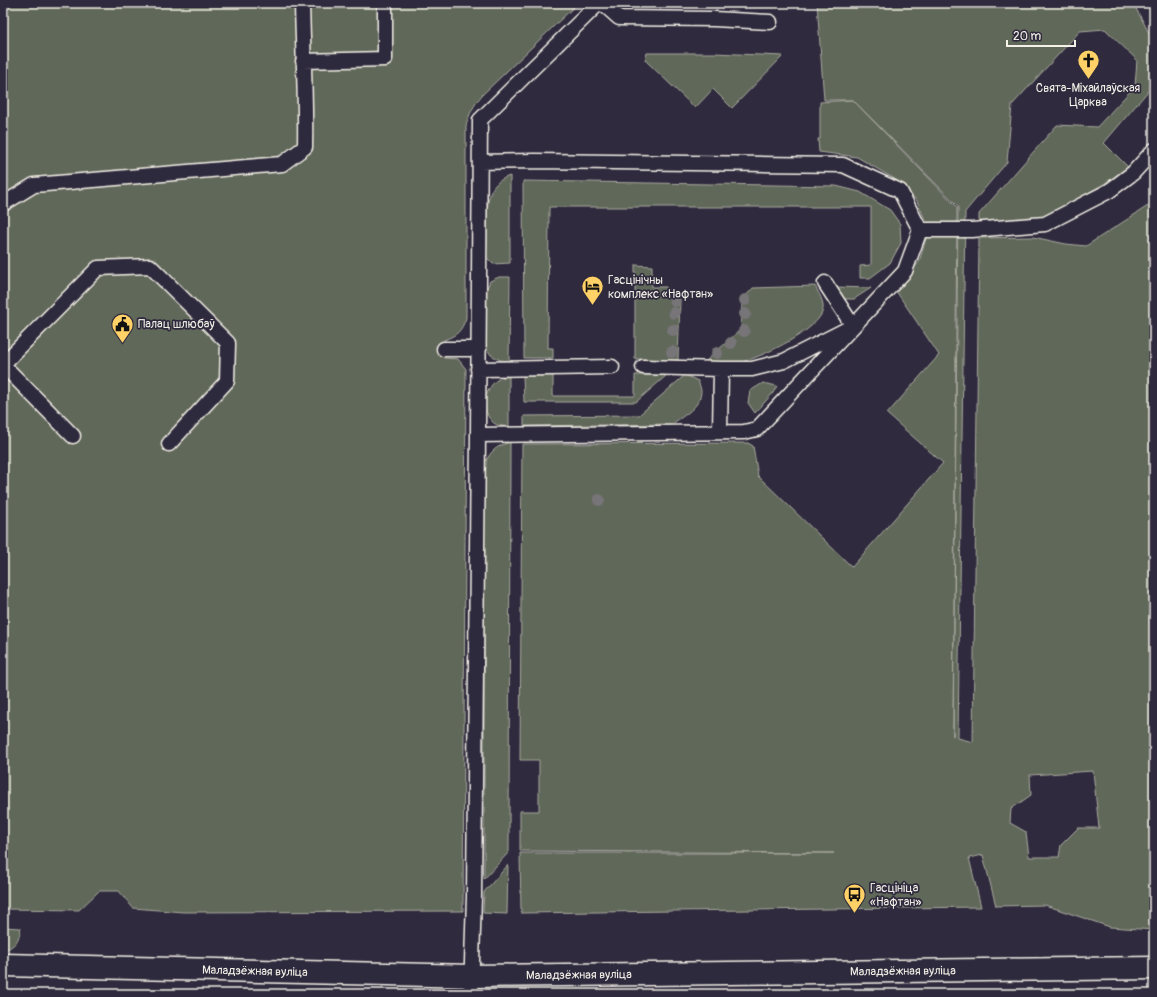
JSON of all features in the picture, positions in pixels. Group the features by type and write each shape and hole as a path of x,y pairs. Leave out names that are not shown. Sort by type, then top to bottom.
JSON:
{"main road":[{"name":"Маладзёжная вуліца","path":"3,965 472,985 1154,968"}],"lane":[{"path":"3,204 34,185 282,164 305,147 306,96 303,61 302,3"},
{"path":"303,61 386,59 385,3"},
{"path":"472,985 480,120 599,3"},
{"path":"602,3 618,18 714,19 770,22"},
{"path":"920,230 972,230 1045,224 1109,191 1133,173 1154,150"},
{"path":"478,435 744,432 757,430 905,271 920,230 900,192 843,166 534,161 480,162"},
{"path":"73,436 3,364 98,268 150,266 228,343 227,382 170,444"},
{"path":"825,283 853,326"},
{"path":"643,367 752,369 784,361 853,326"},
{"path":"444,349 479,349"},
{"path":"478,369 612,367"},
{"path":"720,432 721,369"}],"green space":[{"path":"3,3 578,3 482,95 472,110 466,126 466,318 458,332 444,340 444,358 458,359 466,369 463,911 183,912 133,908 119,891 99,891 79,910 3,909"},
{"path":"817,3 1133,3 1154,42 1154,84 1104,143 1128,167 1104,184 1043,218 979,223 979,214 1057,125 1097,127 1135,86 1137,60 1105,29 1080,31 1012,105 1007,162 965,212 958,738 973,742 979,238 1033,237 1066,244 1086,246 1154,202 1154,930 1110,927 1045,905 996,906 983,855 969,858 981,907 521,913 520,853 834,853 520,851 520,811 539,811 539,760 520,760 522,444 748,443 753,446 758,476 852,567 943,463 887,414 939,355 896,291 919,262 929,229 917,201 898,181 857,157 819,152 818,139 820,139 820,102 853,100 824,100","holes":["853,100 958,206 953,736 957,207","1093,771 1099,828 1078,828 1061,845 1059,857 1029,857 1026,832 1010,823 1011,809 1031,795 1030,775"]},
{"path":"647,53 714,53 783,56 732,108 713,89 695,108 645,60"},
{"path":"510,176 510,263 493,264 486,257 488,203 492,189 496,184 502,179"},
{"path":"523,181 836,186 860,192 890,210 900,224 901,243 890,263 870,278 860,278 860,266 871,265 871,207 549,207 548,348 553,348 553,358 524,358"},
{"path":"635,265 652,266 652,287 666,287 680,301 678,360 635,359"},
{"path":"499,277 510,277 509,361 500,360 491,355 485,346 486,290 490,281"},
{"path":"815,286 822,300 823,309 820,317 802,333 777,348 745,361 730,363 705,362 741,329 742,300 753,288"},
{"path":"835,287 871,288 854,299 844,299"},
{"path":"553,374 553,396 635,396 635,375 667,375 636,402 524,402 523,375"},
{"path":"685,375 698,381 701,390 700,397 698,402 691,410 672,424 524,426 524,416 639,415"},
{"path":"509,376 509,427 497,425 492,421 488,416 485,403 486,396 492,384 498,379"},
{"path":"763,383 777,386 773,393 755,413 748,403 750,391"},
{"path":"510,442 509,852 484,879 484,464 494,450"},
{"path":"508,865 507,914 483,913 484,892"},
{"path":"3,927 21,928 16,942 11,947 3,951"}],"place":[{"name":"Свята-Міхайлаўская Царква","path":"1088,80"},
{"name":"Гасцінічны комплекс «Нафтан»","path":"592,306"},
{"name":"Палац шлюбаў","path":"122,344"},
{"name":"Гасцініца «Нафтан»","path":"854,914"}]}
